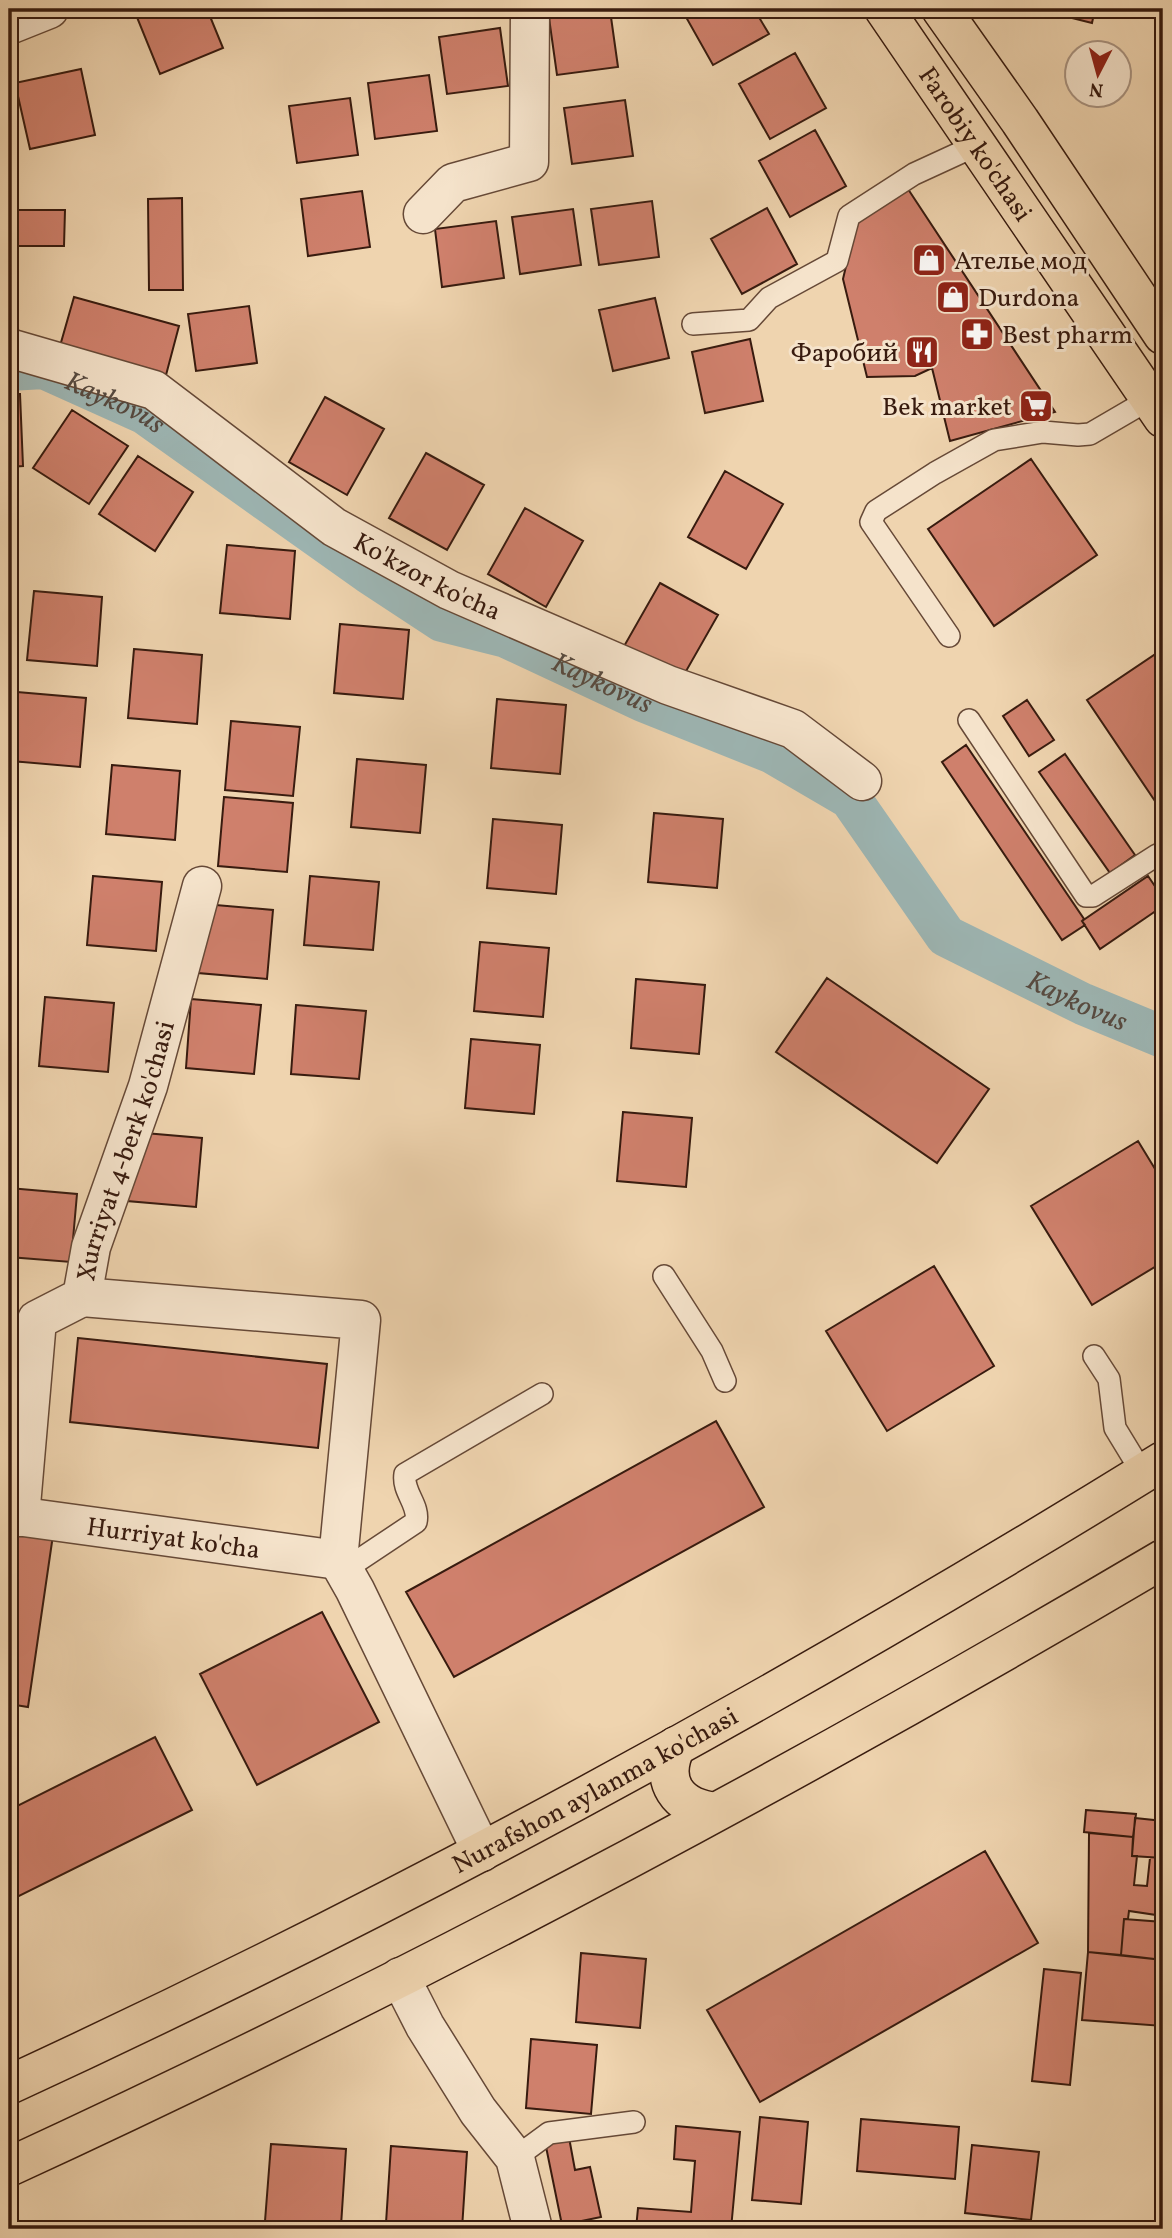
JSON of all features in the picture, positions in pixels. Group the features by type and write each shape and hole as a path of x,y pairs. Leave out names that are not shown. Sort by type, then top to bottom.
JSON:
{"main road":[{"name":"Farobiy ko'chasi","path":"884,9 1157,408"},
{"name":"Farobiy ko'chasi","path":"941,9 1162,331"},
{"name":"Nurafshon aylanma ko'chasi","path":"9,2085 297,1947 482,1852 865,1638 1153,1467"},
{"path":"9,2167 136,2108 400,1977 715,1812 984,1663 1163,1559"},
{"path":"676,1745 668,1769 675,1792 692,1807 715,1812"}],"street":[{"path":"9,25 49,9"},
{"path":"423,214 453,183 529,162 530,9"},
{"name":"Ko'kzor ko'cha","path":"9,348 153,390 334,527 449,590 668,685 793,729 862,781"},
{"name":"Xurriyat 4-berk ko'chasi","path":"14,1516 37,1320 82,1297 91,1247 148,1086 202,886"},
{"path":"82,1297 360,1321 346,1574 482,1852"},
{"name":"Hurriyat ko'cha","path":"14,1516 346,1574"},
{"path":"400,1977 425,2026 478,2111 516,2158 533,2229"}],"lane":[{"path":"693,324 749,320 769,298 837,261 849,216 914,174 976,145"},
{"path":"949,636 871,522 876,512 935,473 994,440 1043,432 1090,434 1157,408"},
{"path":"969,720 1086,896 1093,896 1157,855"},
{"path":"664,1276 712,1351 725,1381"},
{"path":"1094,1356 1109,1379 1115,1428 1153,1467"},
{"path":"346,1574 416,1522 418,1513 404,1482 405,1474 542,1394"},
{"path":"516,2158 549,2133 634,2122"}],"building":[{"path":"207,9 223,48 160,74 134,10"},
{"path":"754,9 769,34 713,65 682,10"},
{"path":"1044,9 1095,9 1092,23"},
{"path":"610,10 618,67 557,75 549,18"},
{"path":"500,28 508,86 447,94 439,37"},
{"path":"795,53 826,108 770,139 739,84"},
{"path":"81,69 95,135 30,149 15,83"},
{"path":"429,75 437,131 375,139 368,83"},
{"path":"350,98 358,155 297,163 289,106"},
{"path":"625,100 633,156 572,164 564,108"},
{"path":"815,130 846,186 790,217 759,161"},
{"path":"906,186 1055,412 950,441 932,368 915,376 867,377 843,279 857,219"},
{"path":"362,191 370,247 308,256 301,199"},
{"path":"182,198 183,290 149,290 148,199"},
{"path":"652,201 659,257 599,265 591,209"},
{"path":"767,208 797,264 742,294 711,239"},
{"path":"573,209 581,265 520,274 512,217"},
{"path":"18,210 65,210 64,246 9,246 9,219 17,219"},
{"path":"496,221 504,278 442,287 435,229"},
{"path":"74,297 179,326 166,375 60,346"},
{"path":"655,298 669,358 613,371 599,310"},
{"path":"249,306 257,363 196,371 188,314"},
{"path":"750,339 763,401 705,413 692,352"},
{"path":"9,394 20,394 23,466 9,467"},
{"path":"325,397 384,429 347,495 289,462"},
{"path":"72,410 128,446 89,504 33,468"},
{"path":"426,453 484,485 447,550 389,518"},
{"path":"138,456 193,492 155,551 99,514"},
{"path":"1031,459 1097,555 994,626 928,529"},
{"path":"725,471 783,504 746,569 688,537"},
{"path":"525,508 583,541 546,607 488,574"},
{"path":"227,545 295,551 290,619 220,613"},
{"path":"660,583 718,615 681,680 623,648"},
{"path":"34,591 102,597 97,666 27,660"},
{"path":"340,624 409,630 403,699 334,693"},
{"path":"134,649 202,655 197,724 128,718"},
{"path":"1163,649 1163,813 1087,700"},
{"path":"17,692 86,698 80,767 11,761"},
{"path":"497,699 566,705 560,774 491,768"},
{"path":"1027,700 1054,740 1029,756 1003,716"},
{"path":"231,721 300,727 293,796 225,790"},
{"path":"966,745 1084,919 1082,921 1085,925 1062,940 942,762"},
{"path":"1065,754 1135,855 1110,873 1039,772"},
{"path":"357,759 426,765 420,833 351,827"},
{"path":"112,765 180,771 175,840 106,834"},
{"path":"224,797 293,803 287,872 218,866"},
{"path":"654,813 723,819 717,888 648,882"},
{"path":"493,819 562,825 556,894 487,888"},
{"path":"93,876 162,882 156,951 87,945"},
{"path":"310,876 379,882 373,950 304,945"},
{"path":"1148,876 1163,898 1163,906 1100,949 1082,921"},
{"path":"204,904 273,910 267,979 198,973"},
{"path":"480,942 549,948 543,1017 474,1011"},
{"path":"827,978 989,1089 937,1163 776,1052"},
{"path":"636,979 705,985 699,1054 631,1048"},
{"path":"45,997 114,1003 108,1072 39,1066"},
{"path":"191,999 261,1005 254,1074 186,1068"},
{"path":"296,1005 366,1011 359,1079 291,1074"},
{"path":"471,1039 540,1045 534,1114 465,1108"},
{"path":"623,1112 692,1118 686,1187 617,1181"},
{"path":"133,1132 202,1138 196,1207 127,1201"},
{"path":"1138,1141 1163,1182 1163,1262 1092,1305 1031,1206"},
{"path":"9,1188 77,1194 71,1262 9,1257"},
{"path":"934,1266 994,1366 887,1431 826,1331"},
{"path":"78,1338 327,1364 318,1448 70,1422"},
{"path":"716,1421 764,1507 454,1677 406,1592"},
{"path":"9,1529 53,1535 28,1707 9,1704"},
{"path":"322,1612 379,1722 257,1785 200,1674"},
{"path":"155,1737 192,1810 9,1901 9,1810"},
{"path":"1086,1810 1136,1814 1133,1837 1084,1832"},
{"path":"1135,1818 1163,1821 1163,1858 1132,1856"},
{"path":"1089,1833 1133,1837 1132,1856 1137,1856 1134,1885 1147,1886 1150,1858 1163,1858 1163,1916 1129,1911 1128,1919 1124,1919 1121,1955 1088,1952"},
{"path":"985,1851 1038,1943 760,2102 707,2010"},
{"path":"1124,1919 1163,1922 1163,1960 1121,1955"},
{"path":"1088,1952 1163,1960 1163,2026 1082,2020"},
{"path":"581,1953 646,1959 640,2028 576,2022"},
{"path":"1044,1969 1081,1973 1070,2085 1032,2081"},
{"path":"531,2039 597,2045 591,2114 526,2108"},
{"path":"760,2117 808,2122 801,2204 752,2200"},
{"path":"861,2119 959,2127 955,2179 857,2171"},
{"path":"676,2126 740,2132 731,2229 636,2229 638,2208 691,2212 695,2161 674,2159"},
{"path":"568,2132 575,2170 590,2167 601,2217 562,2225 544,2137"},
{"path":"271,2144 346,2149 341,2226 265,2221"},
{"path":"972,2145 1039,2152 1031,2220 965,2213"},
{"path":"391,2146 467,2152 462,2229 386,2223"}],"waterway":[{"name":"Kaykovus","path":"9,370 44,368 144,413 369,573 442,621 506,637 643,701 773,753 850,798 946,936 1083,1004 1163,1037"}],"place":[{"name":"Ателье мод","path":"929,260"},
{"name":"Durdona","path":"953,297"},
{"name":"Best pharm","path":"977,334"},
{"name":"Фаробий","path":"922,352"},
{"name":"Bek market","path":"1036,406"}]}
